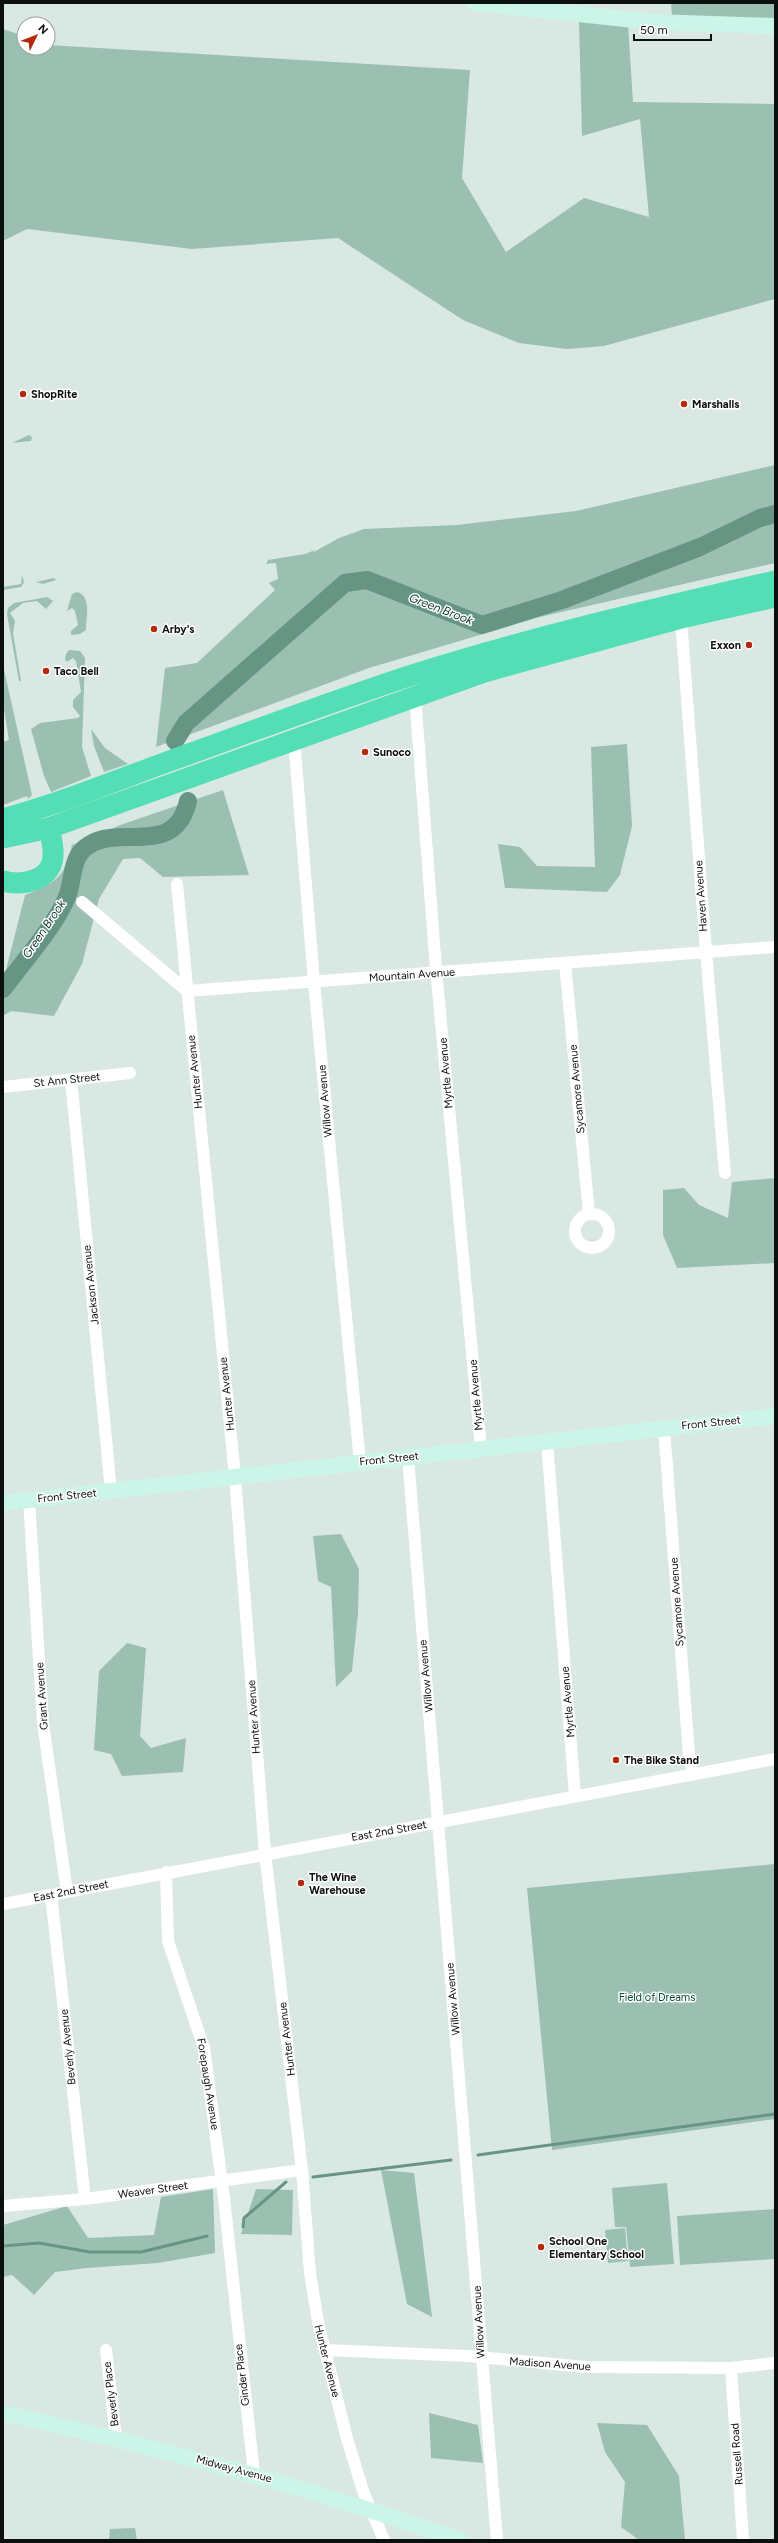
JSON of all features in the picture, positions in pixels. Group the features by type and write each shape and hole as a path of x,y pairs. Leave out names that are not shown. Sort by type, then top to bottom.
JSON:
{"highway":[{"path":"3,819 44,808 409,676 680,601 775,581"},
{"path":"3,838 49,828 484,672 680,618 775,597"},
{"path":"3,881 20,883 32,881 42,876 50,867 53,848 49,828"}],"street":[{"path":"475,3 653,22 775,26"},
{"name":"Haven Avenue","path":"680,618 725,1173"},
{"name":"Myrtle Avenue","path":"415,696 436,973 482,1449"},
{"name":"Willow Avenue","path":"294,739 314,982 360,1463"},
{"name":"Hunter Avenue","path":"177,884 236,1477 265,1853 302,2170 310,2273 325,2350 346,2435 363,2491 384,2540"},
{"path":"82,902 187,991"},
{"name":"Mountain Avenue","path":"187,991 775,947"},
{"name":"Sycamore Avenue","path":"565,963 589,1214"},
{"name":"St Ann Street","path":"3,1087 130,1073"},
{"name":"Jackson Avenue","path":"71,1079 111,1491"},
{"name":"Front Street","path":"3,1503 775,1416"},
{"name":"Sycamore Avenue","path":"664,1428 689,1756 693,1774"},
{"name":"Myrtle Avenue","path":"547,1442 575,1796"},
{"name":"Willow Avenue","path":"408,1457 437,1822 478,2289 481,2357 497,2540"},
{"name":"Grant Avenue","path":"29,1500 44,1723 67,1892"},
{"name":"East 2nd Street","path":"3,1904 265,1853 775,1759"},
{"name":"Forepaugh Avenue","path":"166,1872 168,1940 204,2048 221,2180 231,2276"},
{"name":"Beverly Avenue","path":"51,1895 85,2199"},
{"name":"Weaver Street","path":"3,2206 85,2199 302,2170"},
{"name":"Ginder Place","path":"231,2276 254,2474"},
{"name":"Beverly Place","path":"106,2350 116,2438"},
{"name":"Madison Avenue","path":"325,2350 481,2357 586,2367 731,2368 775,2363"},
{"name":"Russell Road","path":"731,2368 743,2540"},
{"name":"Midway Avenue","path":"3,2413 116,2438 254,2474 371,2509 460,2540"}],"green space":[{"path":"671,3 775,3 775,29 673,27"},
{"path":"579,21 628,24 633,102 775,104 775,299 604,346 567,349 519,343 463,320 338,238 192,249 27,229 3,241 3,29 16,33 16,56 56,56 56,45 470,70 462,178 506,252 584,198 649,217 640,119 582,136"},
{"path":"29,435 32,437 31,441 12,443"},
{"path":"775,465 775,563 540,617 369,668 156,747 165,668 197,663 275,590 269,583 278,579 276,563 266,564 268,560 305,554 315,550 312,553 339,538 364,529 456,525 576,511"},
{"path":"22,575 24,582 21,587 3,590 3,587 21,584"},
{"path":"54,578 56,580 43,584 36,582"},
{"path":"77,592 82,594 85,598 87,608 86,630 80,634 71,635 71,631 78,625 75,611 72,608 67,611 72,594"},
{"path":"47,597 53,601 46,609 37,601 23,603 10,613 15,621 13,633 21,681 19,681 7,614 8,608 14,603"},
{"path":"69,650 80,651 85,658 82,747 91,776 51,792 44,776 31,729 40,723 78,718 80,716 73,707 73,700 81,692 76,661 73,658 67,662 65,660 66,654"},
{"path":"3,665 32,795 28,799 27,796 3,805 3,742 9,740 3,703"},
{"path":"91,729 105,748 128,764 104,772 94,746"},
{"path":"627,744 632,826 620,875 607,892 505,888 498,844 520,847 537,866 595,867 591,747"},
{"path":"223,790 249,875 163,877 140,858 123,859 99,899 82,964 54,1016 11,1011 3,1016 3,973 6,970 25,895 57,878 66,865 72,845 123,824"},
{"path":"775,1178 775,1263 677,1268 663,1235 663,1190 684,1188 699,1205 728,1218 732,1182"},
{"path":"341,1534 359,1569 358,1613 352,1671 336,1687 331,1587 318,1581 313,1536"},
{"path":"127,1643 146,1648 140,1736 151,1748 186,1738 183,1772 122,1776 111,1754 94,1750 99,1671"},
{"name":"Field of Dreams","path":"775,1864 775,2119 552,2150 527,1888"},
{"path":"381,2170 414,2173 432,2317 407,2304"},
{"path":"667,2183 674,2264 630,2267 626,2227 615,2227 612,2188"},
{"path":"213,2189 215,2253 158,2263 55,2272 34,2295 12,2275 3,2277 3,2225 67,2206 88,2238 154,2235 161,2197"},
{"path":"256,2189 293,2190 292,2235 241,2234"},
{"path":"775,2209 775,2259 680,2265 677,2216"},
{"path":"625,2228 628,2261 608,2263 605,2230"},
{"path":"429,2413 478,2425 483,2463 431,2458"},
{"path":"597,2423 647,2425 679,2476 685,2540 639,2540 621,2527 625,2482 605,2452"},
{"path":"135,2528 137,2540 109,2540 110,2529"}],"waterway":[{"name":"Green Brook","path":"175,741 186,723 345,583 367,580 482,625 562,600 700,547 760,518 775,514"},
{"name":"Green Brook","path":"3,989 39,943 63,905 68,894 76,861 83,850 89,845 102,839 146,836 160,834 172,829 181,818 188,801"},
{"path":"478,2155 775,2114"},
{"path":"313,2177 451,2160"},
{"path":"243,2227 244,2218 286,2182"},
{"path":"3,2246 39,2243 90,2252 141,2252 207,2236"}],"place":[{"name":"ShopRite","path":"23,394"},
{"name":"Marshalls","path":"684,404"},
{"name":"Arby's","path":"154,629"},
{"name":"Exxon","path":"749,645"},
{"name":"Taco Bell","path":"46,671"},
{"name":"Sunoco","path":"365,752"},
{"name":"The Bike Stand","path":"616,1760"},
{"name":"The Wine Warehouse","path":"301,1883"},
{"name":"School One Elementary School","path":"541,2247"}]}
